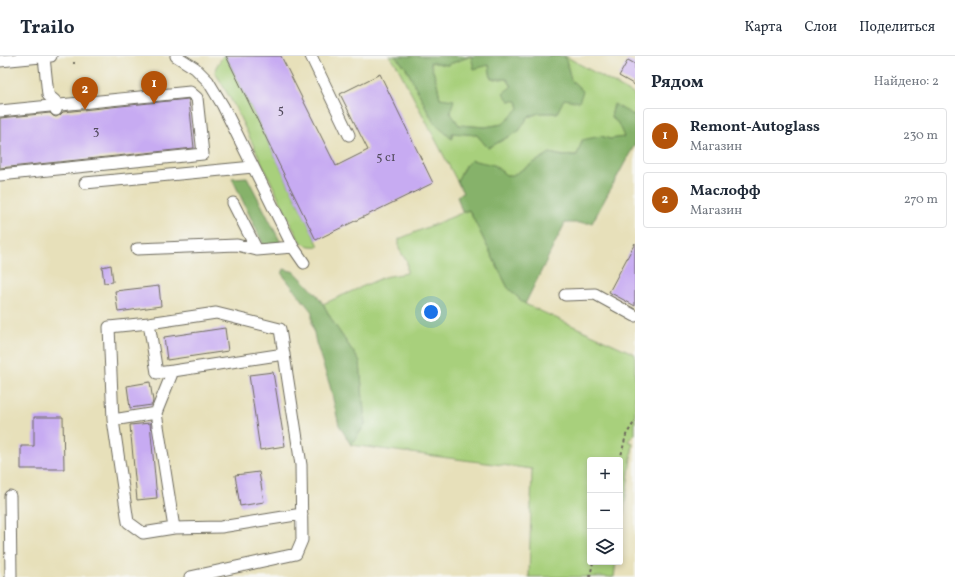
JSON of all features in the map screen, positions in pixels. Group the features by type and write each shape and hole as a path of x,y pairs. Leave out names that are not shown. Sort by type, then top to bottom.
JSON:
{"street":[{"path":"0,61 48,56 48,95 42,103 43,109"},
{"path":"176,56 195,68 208,81 223,106 293,247 304,263"},
{"path":"310,56 349,135"},
{"path":"0,111 56,108 190,92 197,98 203,154 0,175"},
{"path":"48,95 56,101 56,108"},
{"path":"85,183 253,167"},
{"path":"233,203 257,250"},
{"path":"137,249 237,245 257,250 293,247"},
{"path":"565,295 594,294 635,316"},
{"path":"190,577 296,554 302,540 302,514 301,465 280,329 216,313 110,328 113,420 128,522 143,533 174,528 220,527 302,514"},
{"path":"149,323 157,374 284,354"},
{"path":"173,371 156,413 174,528"},
{"path":"113,420 156,413"},
{"path":"10,496 11,577"}],"path":[{"path":"621,457 626,435 635,421"},
{"path":"590,577 592,565"}],"green space":[{"path":"223,56 226,56 319,246 307,245 298,238 234,105 215,72 216,67"},
{"path":"389,56 395,56 406,68 434,123 452,139 452,133 477,135 488,148 519,131 528,117 539,113 557,113 563,99 583,91 571,80 565,56 635,95 635,116 614,105 611,117 618,123 625,137 610,139 601,136 578,154 567,156 550,153 513,176 506,175 494,165 465,166 457,181 396,64"},
{"path":"395,56 471,56 565,56 571,80 583,91 579,102 564,99 557,113 539,113 528,117 519,131 488,148 477,135 452,133 452,139 434,123 406,68","holes":["471,56 474,69 489,65 491,79 507,79 512,86 503,93 509,101 517,101 519,108 503,124 485,127 459,125 450,112 454,100 440,98 430,62 447,65"]},
{"path":"471,56 489,65 491,79 507,79 512,87 503,93 517,101 519,108 503,124 485,127 459,125 440,98 430,62 447,65"},
{"path":"614,104 635,116 635,144 592,223 565,223 525,304 508,288 469,210 462,212 457,196 463,193 457,181 465,166 471,160 494,165 506,175 513,175 550,153 562,156 577,155 582,140 601,136 610,139 624,137 618,123 611,117"},
{"path":"247,177 281,243 264,246 232,178"},
{"path":"469,210 508,288 525,304 635,354 635,434 628,441 633,443 623,518 623,457 587,457 587,565 616,565 614,577 529,577 532,469 351,445 365,425 360,362 333,322 323,304 384,277 407,273 407,262 399,249 399,239"},
{"path":"284,269 295,272 317,295 360,362 365,425 351,445 339,425 330,386 316,343 312,323 312,312 282,274"}],"building":[{"path":"226,56 281,56 336,166 368,150 340,94 380,74 433,183 316,240"},
{"path":"628,60 635,64 635,85 619,76"},
{"path":"188,99 194,148 0,168 0,118 50,113 56,117 63,112"},
{"path":"635,243 635,306 609,292"},
{"path":"111,265 113,282 104,283 102,267"},
{"path":"159,286 161,306 118,312 115,291"},
{"path":"225,328 228,351 167,360 164,337"},
{"path":"273,372 285,446 260,450 249,375"},
{"path":"150,382 153,401 152,405 130,408 127,386"},
{"path":"34,417 63,417 64,469 21,469 21,446 34,446"},
{"path":"150,423 157,498 137,500 130,425"},
{"path":"259,472 264,502 240,506 235,475"}],"place":[{"name":"Remont-Autoglass","path":"154,104"},
{"name":"Маслофф","path":"85,110"}]}
